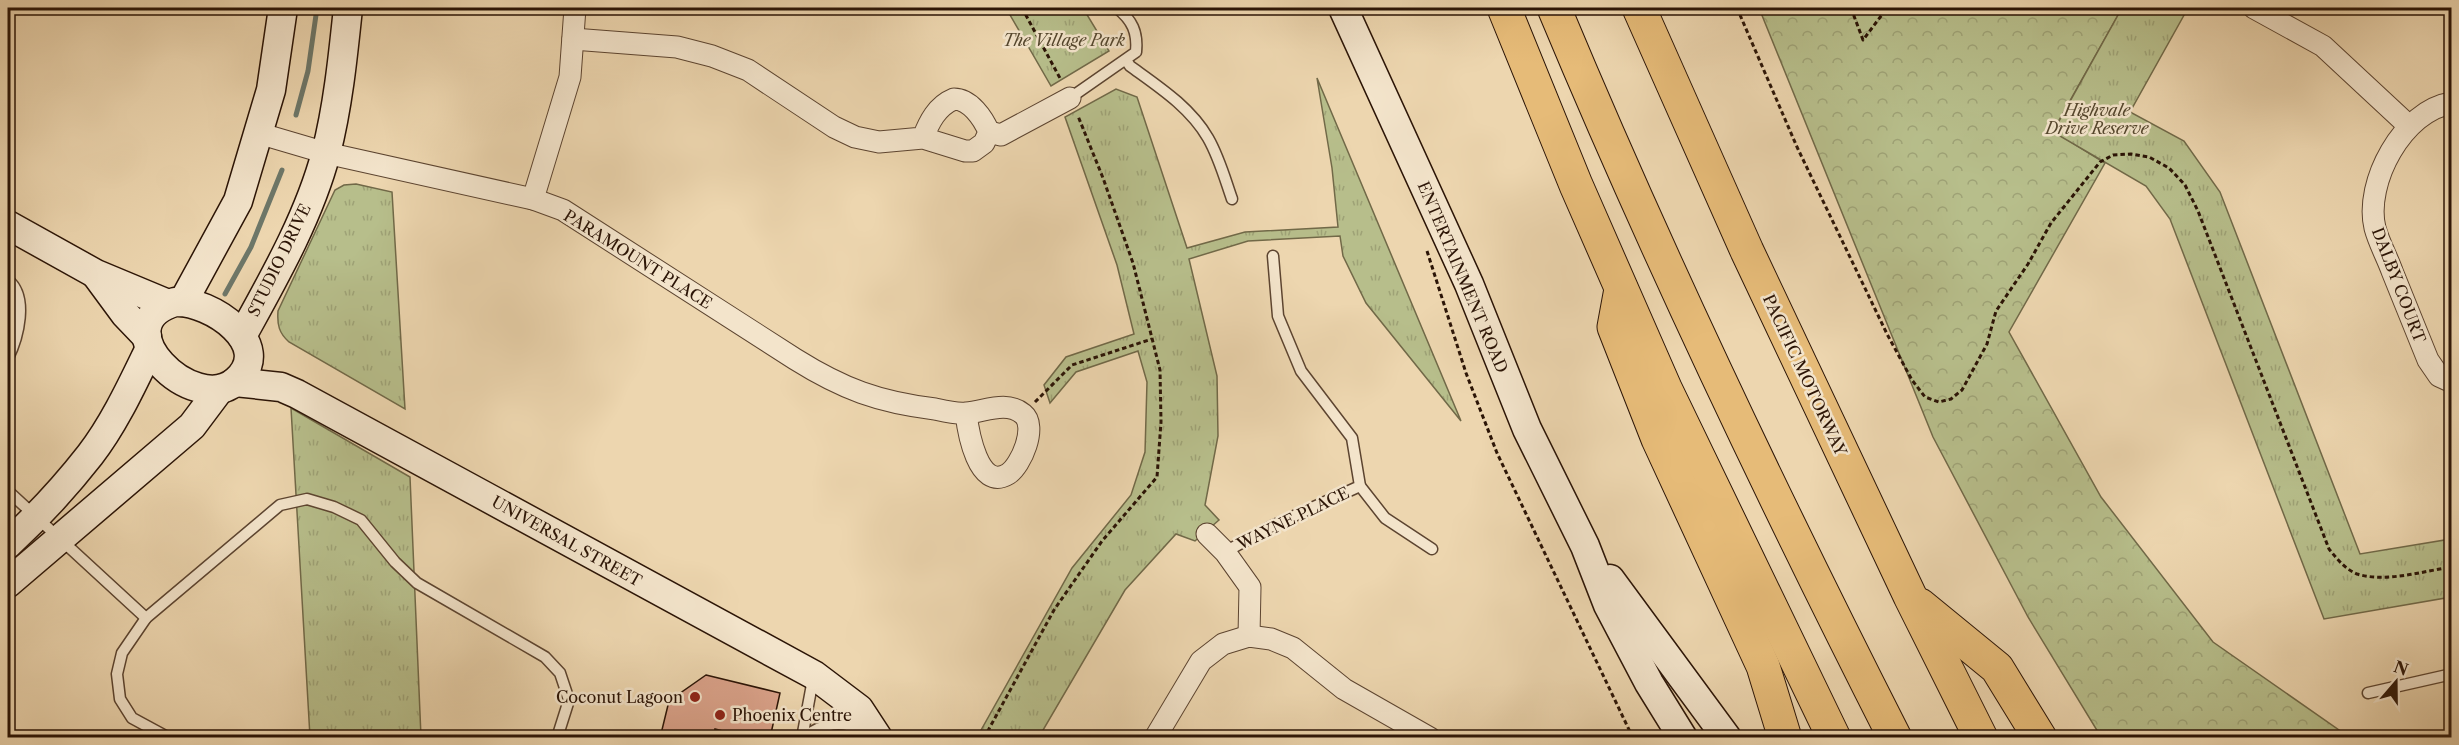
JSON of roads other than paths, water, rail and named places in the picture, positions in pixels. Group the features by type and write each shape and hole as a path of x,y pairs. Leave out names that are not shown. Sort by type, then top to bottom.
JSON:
{"highway":[{"path":"1504,8 1576,185 1670,399 1834,738"},
{"path":"1554,8 1657,246 1800,548 1895,738"},
{"name":"PACIFIC MOTORWAY","path":"1639,8 1747,251 1910,596 1981,738"},
{"path":"1621,288 1614,327 1658,439 1763,666 1785,738"},
{"path":"1910,596 1997,668 2040,738"}],"street":[{"path":"8,544 38,517 91,454 127,396 148,343 150,321 156,313 175,303 195,284 238,201 271,90 283,8"},
{"name":"STUDIO DRIVE","path":"242,336 300,225 326,153 343,57 348,8"},
{"path":"533,199 570,77 575,8"},
{"name":"ENTERTAINMENT ROAD","path":"1343,8 1470,284 1527,429 1585,546 1608,605 1631,650 1683,738"},
{"path":"2254,8 2323,46 2409,126"},
{"path":"573,39 677,47 712,56 748,70 834,127 855,137 879,142 923,138 965,151 973,151 984,143 989,132"},
{"path":"923,138 936,112 954,99 966,102 984,122 989,132 1001,135 1070,98"},
{"name":"DALBY COURT","path":"2451,103 2442,104 2417,118 2398,138 2375,194 2375,227 2428,360 2439,376 2451,382"},
{"name":"PARAMOUNT PLACE","path":"258,133 326,153 533,199 563,210 827,379 856,392 893,404 966,413 982,408 998,407 1012,409 1023,414 1029,421 1029,438 1015,467 1001,476 992,475 982,468 975,455 966,413"},
{"path":"8,225 96,274 175,303 203,306 214,311 225,318 242,336 247,347 247,364 192,426 8,583"},
{"path":"96,274 148,343 161,365 184,382 208,390 227,386"},
{"name":"UNIVERSAL STREET","path":"227,386 281,387 297,394 814,675 859,710 877,735"},
{"name":"WAYNE PLACE","path":"1207,534 1225,552 1250,587 1249,636"},
{"name":"ENTERTAINMENT ROAD","path":"1585,546 1727,738"},
{"path":"1155,738 1201,661 1222,644 1249,636 1271,639 1293,648 1344,689 1430,738"}],"lane":[{"path":"1070,98 1136,52 1137,39 1129,18 1117,8"},
{"path":"1126,60 1130,66 1185,108 1196,121 1208,138 1233,199"},
{"name":"WAYNE PLACE","path":"1225,552 1272,526 1360,486 1352,438 1301,371 1278,316 1273,256"},
{"path":"8,280 19,299 17,333 8,358"},
{"path":"1360,486 1385,518 1432,549"},
{"path":"8,491 146,618"},
{"path":"169,738 132,718 120,699 117,674 122,653 146,618 280,505 307,499 334,507 361,520 395,562 417,583 545,657 560,673 569,700 557,738"},
{"path":"2368,693 2451,674"},
{"path":"803,738 814,675"},
{"path":"803,738 816,728 828,724 857,726 877,735"}],"waterway":[{"path":"296,115 308,71 317,8"},
{"path":"225,294 251,247 282,170"}],"place":[{"name":"Coconut Lagoon","path":"695,697"},
{"name":"Phoenix Centre","path":"720,715"}],"park label":[{"name":"The Village Park","path":"1064,40"},
{"name":"Highvale Drive Reserve","path":"2097,119"}]}
